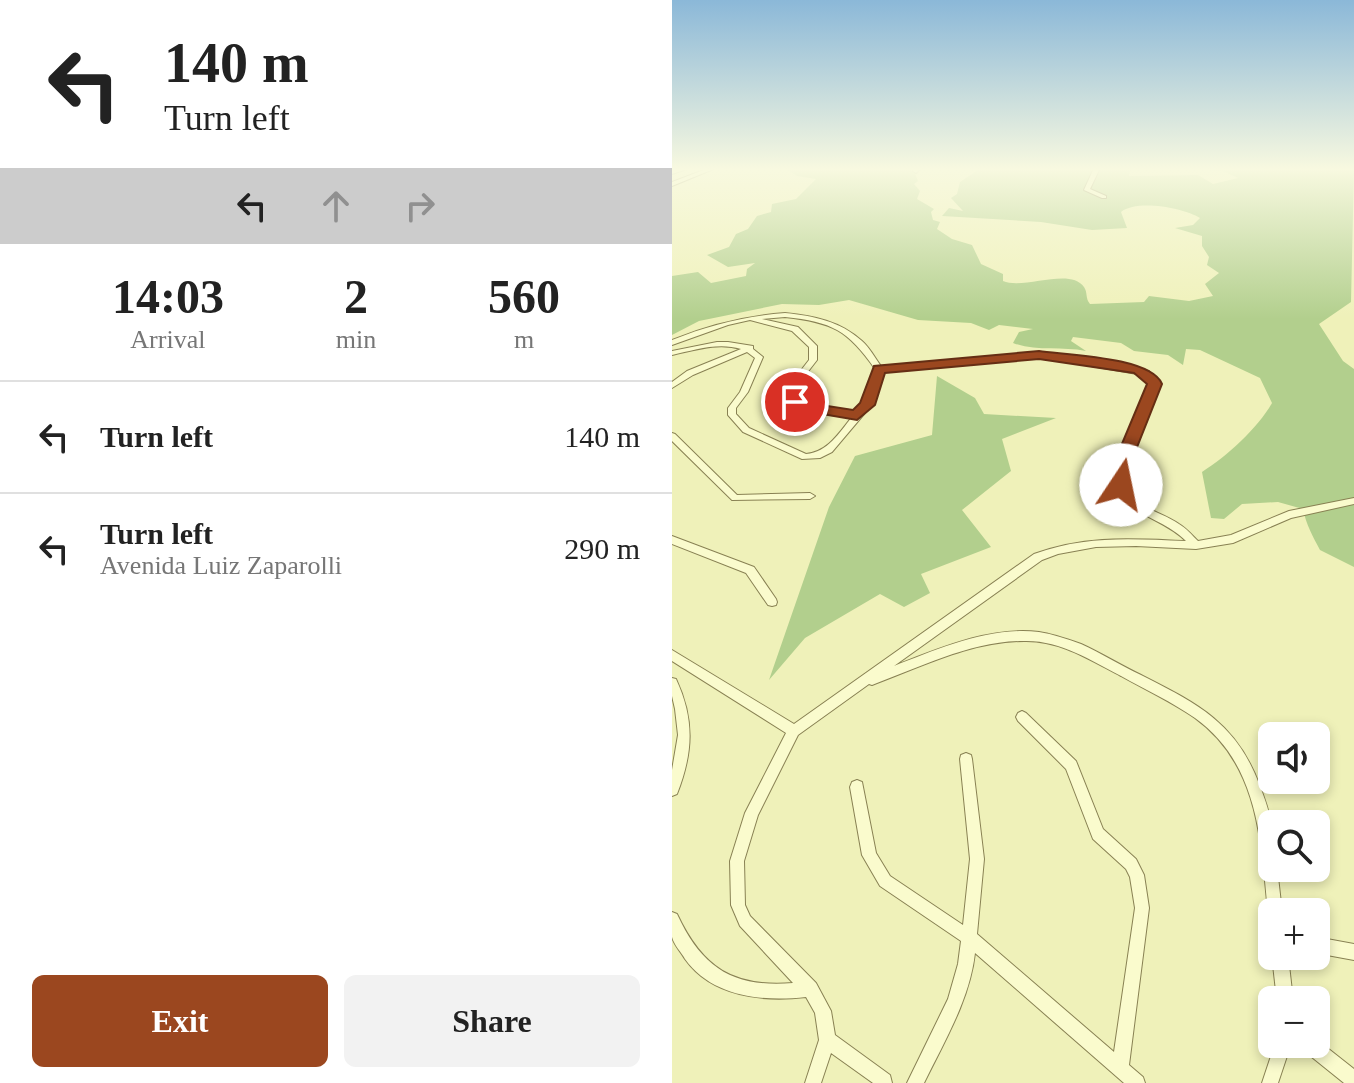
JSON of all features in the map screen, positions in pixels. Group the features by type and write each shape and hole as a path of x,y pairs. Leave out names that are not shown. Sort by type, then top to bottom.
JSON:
{"street":[{"path":"672,343 747,317 786,315 837,326 858,338 879,369"},
{"path":"747,317 795,329 813,346 813,360 789,391 795,402 804,407 857,415"},
{"path":"672,353 709,344 730,343 750,348 759,357 749,384 732,408 735,421 805,457 829,450 867,405 879,369"},
{"path":"673,383 750,348"},
{"path":"879,369 1039,355 1146,373 1155,384 1119,470 1121,485 1133,505 1172,524 1196,545"},
{"path":"672,436 735,498 810,496"},
{"path":"813,1083 827,1040 823,1011 810,989 745,921 736,884 742,839 794,731 1049,552 1089,545 1196,545 1233,539 1289,515 1354,501"},
{"path":"672,540 750,570 772,602"},
{"path":"855,686 963,647 1006,638 1046,637 1082,649 1207,720 1233,748 1254,789 1264,819 1273,898"},
{"path":"672,655 794,731"},
{"path":"672,683 683,708 685,725 672,789"},
{"path":"1022,717 1071,765 1098,834 1131,864 1137,875 1142,908 1120,1068"},
{"path":"915,1083 962,983 977,859 966,759"},
{"path":"857,787 866,841 875,868 901,893 968,937 1137,1083"},
{"path":"672,919 684,946 696,959 733,985 768,994 810,989"},
{"path":"1330,948 1354,952"},
{"path":"827,1040 884,1081"},
{"path":"1270,1083 1278,1058"},
{"path":"1326,1058 1354,1080"}],"green space":[{"path":"755,219 933,219 940,222 937,229 952,239 972,245 981,264 1003,274 1003,281 1077,281 1084,287 1090,304 1144,302 1149,296 1189,301 1213,296 1205,284 1219,273 1207,265 1209,257 1202,246 1202,236 1175,228 1193,225 1199,219 1353,219 1351,302 1319,324 1343,361 1354,369 1354,567 1320,550 1303,509 1278,502 1242,504 1224,519 1211,518 1202,472 1241,441 1272,403 1260,378 1200,350 1186,349 1183,365 1168,355 1134,351 1121,343 1073,337 1071,341 1086,351 1031,347 1013,343 1019,332 1033,329 999,325 989,330 971,323 918,320 849,300 819,305 782,304 699,321 672,335 672,276 698,272 711,283 746,276 747,269 755,263 728,267 707,255 729,247 736,234 748,229"},
{"path":"984,219 1123,219 1127,228 1092,230 1041,222"},
{"path":"937,376 975,398 984,414 1056,418 1002,439 1011,471 962,510 991,547 921,574 930,593 904,607 880,594 805,638 769,680 829,507 855,456 932,435"}],"route":[{"path":"795,402 804,407 857,415 867,405 877,383 879,369 1012,356 1039,355 1137,369 1152,377 1155,384 1119,470 1121,485"}]}
